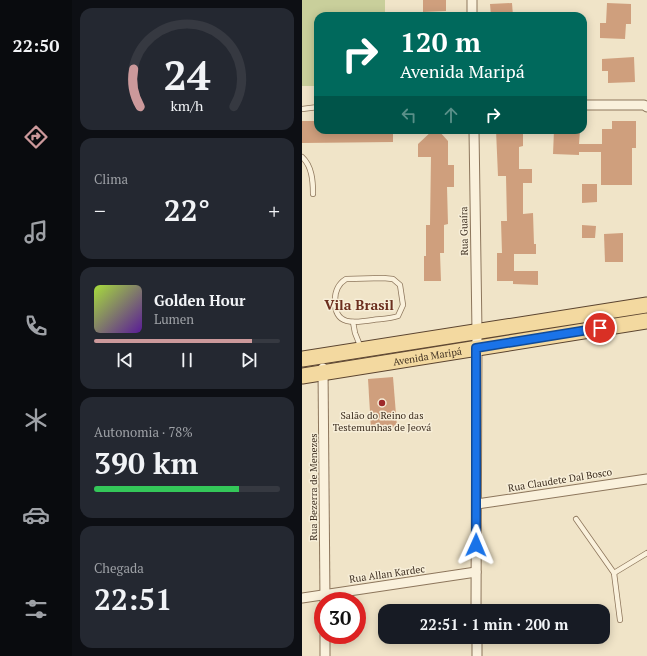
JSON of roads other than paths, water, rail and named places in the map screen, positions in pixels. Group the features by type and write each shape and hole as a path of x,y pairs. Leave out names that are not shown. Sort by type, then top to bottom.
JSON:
{"main road":[{"name":"Avenida Maripá","path":"302,359 647,305"},
{"name":"Avenida Maripá","path":"302,376 647,321"},
{"path":"362,349 359,354 360,361 364,367"}],"street":[{"path":"472,0 472,12"},
{"path":"587,106 646,105"},
{"name":"Rua Guaíra","path":"474,134 477,332 476,604"},
{"name":"Rua Bezerra de Menezes","path":"323,356 325,592"},
{"name":"Rua Claudete Dal Bosco","path":"477,504 647,479"},
{"name":"Rua Allan Kardec","path":"355,592 476,572"},
{"name":"Rua Allan Kardec","path":"302,598 314,597"},
{"path":"325,644 325,656"},
{"path":"476,644 477,656"}],"lane":[{"path":"302,109 314,108"},
{"path":"302,157 308,164 314,194"},
{"path":"383,278 393,279 400,285 403,305 398,316 379,320 353,322 343,320 334,308 335,293 342,281 346,279 383,278"},
{"path":"353,322 355,333 362,349"},
{"path":"576,518 614,573 620,620"},
{"path":"614,573 647,553"}],"place":[{"name":"Salão do Reino das Testemunhas de Jeová","path":"382,403"}],"district":[{"name":"Vila Brasil","path":"359,304"}]}
